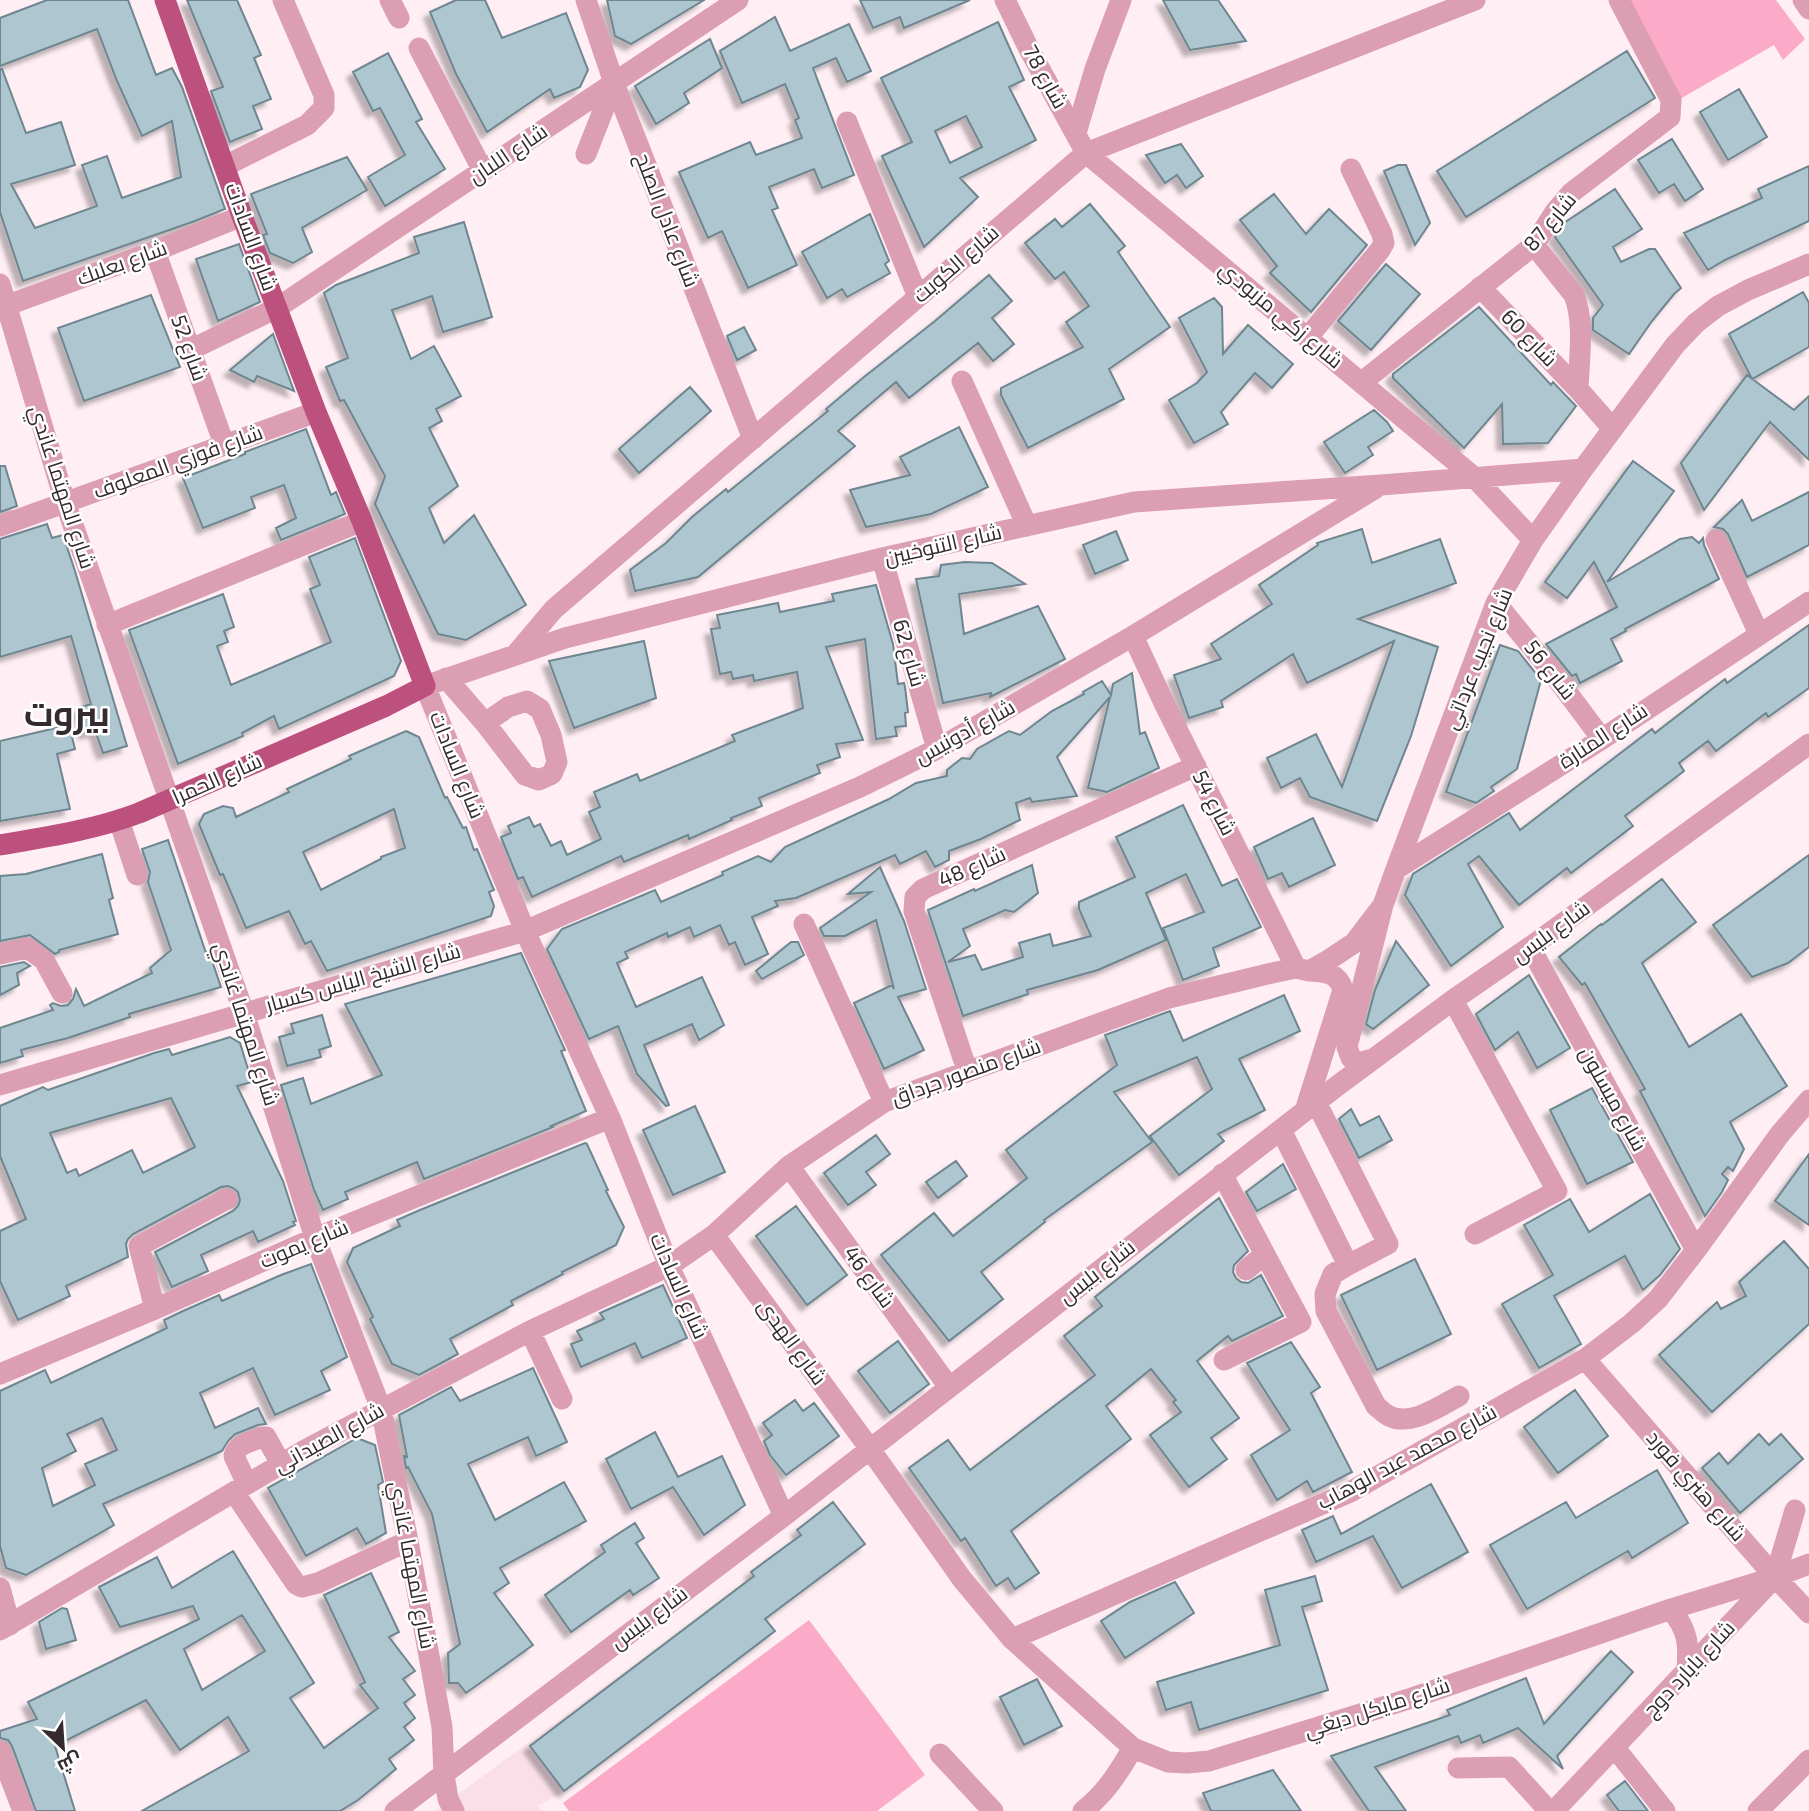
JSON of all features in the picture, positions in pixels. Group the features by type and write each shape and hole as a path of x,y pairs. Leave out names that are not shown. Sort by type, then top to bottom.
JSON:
{"main road":[{"name":"شارع السادات","path":"165,0 316,412 362,521 425,686"},
{"name":"شارع الحمرا","path":"0,845 70,833 119,820 386,706 425,686"}],"street":[{"path":"225,166 307,125 324,108 324,95 283,0"},
{"name":"شارع عادل الصلح","path":"586,0 614,83 753,439"},
{"name":"شارع اللبان","path":"190,350 277,308 738,0"},
{"name":"شارع 78","path":"1005,0 1086,153"},
{"path":"1076,133 1095,69 1121,0"},
{"name":"شارع الكويت","path":"515,654 554,609 1086,153 1475,0"},
{"name":"شارع 87","path":"1362,382 1534,245 1571,193 1670,117 1671,100 1619,0"},
{"path":"1803,0 1809,9"},
{"path":"419,48 483,171"},
{"path":"586,154 614,83"},
{"path":"847,122 918,296"},
{"name":"شارع زكي مزبودي","path":"1086,153 1474,477 1533,540"},
{"path":"1308,337 1384,243 1351,169"},
{"name":"شارع بعلبك","path":"3,306 242,216"},
{"name":"شارع 60","path":"1534,245 1574,295 1578,305 1578,389"},
{"name":"شارع 52","path":"155,251 224,444"},
{"name":"شارع نجيب عرداتي","path":"1373,1059 1358,1063 1350,1058 1347,1046 1383,905 1496,603 1533,540 1675,345 1696,323 1718,306 1809,264"},
{"name":"شارع المهتما غاندي","path":"0,284 3,306 65,502 244,1013 315,1238 381,1409 442,1727 448,1799 454,1811"},
{"name":"شارع 60","path":"1480,287 1613,429"},
{"path":"962,381 1027,526"},
{"name":"شارع فوزي المعلوف","path":"0,526 316,412"},
{"path":"1474,477 1583,469"},
{"name":"شارع التنوخيين","path":"425,686 565,638 882,558 1134,502 1474,477"},
{"name":"شارع أدونيس","path":"525,931 860,788 937,749 1133,636 1381,485"},
{"path":"107,625 362,521"},
{"path":"1716,540 1759,634"},
{"name":"شارع 62","path":"882,558 937,749"},
{"name":"شارع المنارة","path":"1396,869 1602,739 1809,602"},
{"name":"شارع 56","path":"1496,603 1549,667 1602,739"},
{"name":"شارع 54","path":"1133,636 1196,766 1303,970"},
{"path":"446,678 485,723"},
{"name":"شارع السادات","path":"425,686 525,931 610,1118 669,1266 784,1516"},
{"name":"شارع بليس","path":"395,1811 784,1516 1373,1059 1809,744"},
{"name":"شارع 48","path":"967,1070 914,911 915,897 923,889 1196,766"},
{"path":"119,820 137,875"},
{"name":"شارع منصور جرداق","path":"669,1266 714,1235 789,1166 884,1102 1170,998 1303,970 1335,956 1354,943 1383,905"},
{"path":"804,924 884,1102"},
{"name":"شارع الشيخ الياس كسبار","path":"0,1085 525,931"},
{"name":"شارع ميسلون","path":"1530,947 1696,1250"},
{"path":"0,954 27,948 44,960 62,993"},
{"path":"1303,970 1335,975 1341,981 1343,990 1310,1107 1388,1244 1333,1274 1325,1294 1325,1311 1376,1406 1390,1417 1405,1419 1425,1414 1459,1396"},
{"path":"1453,1000 1557,1191 1475,1234"},
{"name":"شارع محمد عبد الوهاب","path":"1012,1639 1350,1492 1585,1359 1658,1299 1780,1134 1809,1100"},
{"name":"شارع يموت","path":"0,1374 315,1238 610,1118"},
{"path":"1280,1130 1348,1265"},
{"name":"شارع 46","path":"789,1166 949,1387"},
{"path":"1222,1174 1301,1322 1224,1360"},
{"path":"155,1309 139,1246 227,1199"},
{"name":"شارع الهدى","path":"714,1235 870,1449"},
{"path":"1246,1270 1265,1254"},
{"name":"شارع الصيداني","path":"5,1628 281,1464 381,1409 530,1331 669,1266"},
{"path":"530,1331 562,1399"},
{"name":"شارع هنري فورد","path":"1585,1359 1809,1613"},
{"path":"281,1464 266,1437 235,1451 241,1488 296,1584 302,1587 318,1584 408,1541"},
{"path":"870,1449 962,1579 1012,1639"},
{"name":"شارع بايارد دوج","path":"1551,1811 1615,1748 1775,1577 1795,1510"},
{"name":"شارع مايكل دبغي","path":"1012,1639 1133,1748 1168,1762 1209,1761 1412,1698 1809,1564"},
{"path":"0,1588 5,1628"},
{"path":"1671,1609 1682,1622 1686,1632 1687,1670"},
{"path":"1083,1811 1099,1798 1133,1748"},
{"path":"1615,1748 1665,1811"},
{"path":"0,1751 23,1811"},
{"path":"940,1754 993,1811"},
{"path":"1758,1811 1809,1760"},
{"path":"1458,1768 1508,1768 1551,1811"}],"shaded area":[{"path":"1625,0 1776,0 1805,39 1783,60 1774,45 1680,99"},
{"path":"741,1587 775,1631 564,1791 538,1806 542,1811 435,1811"},
{"path":"809,1620 925,1775 877,1811 569,1811 563,1803"}],"building":[{"path":"47,0 128,0 156,75 172,68 182,87 225,209 23,281 0,212 0,69 26,133 61,122 75,165 11,184 35,228 97,206 82,165 107,156 122,198 181,177 172,121 142,136 97,29 0,66 0,18"},
{"path":"187,0 237,0 261,55 254,58 271,99 253,106 262,129 230,142 211,91 223,87"},
{"path":"456,0 485,0 502,38 566,13 588,70 580,87 554,98 550,89 487,132 456,74 430,12"},
{"path":"607,0 704,0 631,44 615,36"},
{"path":"860,0 970,0 904,28 900,17 873,28"},
{"path":"1163,0 1218,0 1246,41 1190,50"},
{"path":"775,17 790,51 849,24 871,71 847,82 836,58 813,68 854,175 822,188 814,169 769,187 778,208 772,210 797,265 748,288 722,231 708,238 679,172 750,142 756,155 802,138 795,120 799,118 785,84 742,103 720,51"},
{"path":"998,22 1024,80 1009,87 1036,140 960,178 978,197 924,247 882,156 912,142 881,78","holes":["966,116 982,147 950,163 935,131"]},
{"path":"710,39 722,68 684,93 689,103 656,124 635,86"},
{"path":"1627,51 1655,98 1466,217 1437,171"},
{"path":"388,53 422,119 416,122 445,169 385,206 368,177 405,155 380,108 373,111 353,72"},
{"path":"1739,89 1767,137 1728,160 1700,112"},
{"path":"1672,139 1703,189 1685,201 1674,184 1659,193 1638,160"},
{"path":"1181,144 1203,176 1186,188 1177,175 1165,183 1146,155"},
{"path":"347,157 367,190 302,228 312,252 293,263 270,253 263,235 267,234 251,194"},
{"path":"1398,165 1406,165 1430,223 1415,245 1384,171"},
{"path":"1809,166 1809,221 1708,270 1684,233 1762,198 1758,189"},
{"path":"1615,189 1642,229 1613,247 1621,262 1649,249 1655,249 1681,288 1652,321 1629,354 1593,330 1593,318 1603,305 1555,237 1564,223"},
{"path":"1274,194 1306,234 1329,209 1367,245 1311,312 1270,273 1277,266 1240,220"},
{"path":"1090,204 1125,246 1118,252 1170,327 1109,369 1124,399 1028,448 1001,395 1001,388 1083,347 1066,322 1089,306 1064,272 1055,279 1025,243 1055,219 1062,227"},
{"path":"870,214 889,261 885,264 890,273 847,297 842,289 827,298 802,252"},
{"path":"464,222 492,317 443,332 432,296 392,310 411,359 434,346 461,396 436,409 442,421 429,428 458,486 429,508 444,543 474,515 526,605 466,640 438,634 375,504 385,476 344,400 340,401 326,367 348,358 324,293 336,285 419,253 414,237"},
{"path":"239,244 260,302 218,321 196,259"},
{"path":"1386,264 1420,294 1371,350 1338,321"},
{"path":"989,275 1012,301 992,318 1014,344 993,361 978,343 909,398 896,382 838,431 855,446 698,577 635,591 630,570 666,543 726,489 728,492 828,411 826,409"},
{"path":"1803,292 1809,303 1809,347 1752,379 1729,334"},
{"path":"151,295 180,367 84,401 58,328"},
{"path":"1214,298 1222,307 1223,354 1248,325 1293,364 1272,388 1255,373 1221,412 1228,424 1194,443 1169,400 1197,383 1207,372 1179,318"},
{"path":"1479,307 1551,385 1553,382 1576,406 1548,443 1503,444 1502,404 1464,448 1393,378 1393,374"},
{"path":"744,327 756,350 737,360 727,336"},
{"path":"273,334 294,391 257,376 254,382 230,370"},
{"path":"1747,375 1794,410 1809,396 1809,460 1770,422 1704,510 1681,463"},
{"path":"690,387 711,411 639,473 619,449"},
{"path":"1374,410 1393,431 1368,447 1373,455 1345,473 1324,442"},
{"path":"959,427 988,487 931,514 866,527 850,490 910,475 900,457"},
{"path":"306,429 331,495 336,492 345,514 281,540 276,528 296,518 284,485 251,497 255,508 203,528 183,478"},
{"path":"1633,461 1674,491 1607,582 1680,539 1692,537 1699,543 1703,538 1719,579 1611,639 1622,661 1580,683 1576,674 1572,676 1546,644 1617,607 1594,562 1567,598 1545,582"},
{"path":"0,466 5,466 17,506 0,512"},
{"path":"1809,492 1809,545 1747,577 1728,534 1723,529 1714,527 1742,500 1752,521"},
{"path":"47,524 52,538 63,535 127,746 103,753 95,730 85,733 78,708 91,704 71,636 0,657 0,539"},
{"path":"1362,529 1372,563 1440,539 1456,583 1358,619 1438,647 1411,736 1377,821 1310,797 1300,778 1281,788 1267,758 1316,734 1342,787 1394,641 1307,683 1293,654 1221,701 1223,707 1189,718 1174,675 1221,659 1211,644 1272,604 1259,585 1318,545 1317,543"},
{"path":"1116,531 1128,560 1095,574 1083,545"},
{"path":"355,538 401,661 394,676 279,729 274,716 242,733 243,736 178,764 129,630 223,594 234,627 224,631 228,642 217,646 231,685 331,642 310,589 320,585 309,557"},
{"path":"992,563 1025,584 959,594 964,634 1038,606 1065,659 990,697 991,693 943,703 916,579 939,576 941,565"},
{"path":"876,585 893,644 898,684 904,683 905,687 908,712 905,713 906,726 895,727 897,736 876,739 865,639 826,647 863,740 836,744 840,757 817,765 820,773 759,798 762,806 689,839 688,835 624,862 621,856 532,897 523,877 518,879 501,837 511,833 508,826 529,817 534,827 540,824 551,846 561,841 567,855 601,839 589,812 600,807 594,792 637,774 640,781 735,741 732,735 803,708 797,672 754,681 753,675 733,679 731,672 720,674 711,629 720,628 717,615 778,603 780,612 834,601 832,594"},
{"path":"1809,625 1809,688 1768,717 1766,713 1716,751 1708,741 1679,763 1684,771 1625,816 1633,826 1571,873 1567,868 1519,905 1479,856 1468,864 1503,927 1451,966 1405,895 1413,874 1509,813 1520,830 1652,729 1655,733 1725,679 1727,683"},
{"path":"644,641 656,698 574,728 549,661"},
{"path":"1500,645 1518,651 1541,680 1517,769 1491,787 1494,791 1476,803 1446,792"},
{"path":"1132,673 1140,734 1145,732 1159,768 1107,792 1088,788 1110,697 1057,757 1077,796 1032,802 1030,798 1016,803 1020,820 949,851 949,860 935,867 926,851 900,864 895,855 796,898 775,901 778,906 752,917 768,954 745,965 735,942 729,945 720,925 694,937 690,927 668,937 667,933 625,952 628,958 617,963 636,1007 702,977 724,1025 699,1040 692,1024 644,1045 669,1105 666,1106 637,1074 618,1026 589,1039 547,949 562,929 655,890 661,902 723,875 722,872 758,856 771,862 785,847 889,799 916,783 947,776 947,770 962,758 970,759 977,749 1009,731 1020,735 1052,711 1102,681 1111,695 1113,684"},
{"path":"69,725 75,749 57,754 70,809 0,821 0,741"},
{"path":"406,731 419,737 445,798 447,797 463,828 466,827 474,850 477,849 494,890 489,892 494,906 491,916 327,971 311,941 305,944 289,911 246,928 199,824 204,814 223,806 233,808 236,817 351,759 349,756","holes":["394,809 405,848 381,857 321,890 303,852"]},
{"path":"1183,805 1222,886 1237,879 1261,927 1213,948 1219,966 1183,980 1163,928 1204,912 1186,874 1146,893 1166,940 1098,970 1027,990 1028,994 963,1016 928,910 1032,865 1038,893 1014,912 1005,910 963,929 970,946 948,962 975,955 982,970 1023,957 1019,943 1050,934 1053,946 1091,936 1079,909 1079,902 1135,877 1116,837"},
{"path":"1313,818 1335,865 1289,887 1282,873 1268,879 1254,847"},
{"path":"168,840 206,953 209,952 221,987 129,1014 130,1017 68,1038 21,1050 23,1056 0,1063 0,1028 53,1010 50,1005 53,1003 68,1005 76,989 84,1006 152,973 150,968 171,950 148,882 150,872 142,849"},
{"path":"102,854 113,898 109,900 118,934 59,950 55,954 30,935 0,941 0,876 26,874"},
{"path":"1809,855 1809,947 1788,963 1752,977 1713,925"},
{"path":"880,867 904,921 926,989 898,997 924,1050 884,1069 854,1003 892,985 894,989 876,920 845,936 824,936 820,928 871,892 848,894"},
{"path":"1662,879 1696,922 1642,963 1689,1047 1741,1014 1787,1086 1730,1122 1744,1149 1733,1171 1728,1167 1722,1174 1728,1180 1705,1216 1640,1091 1645,1089 1585,983 1582,985 1559,957"},
{"path":"1396,941 1429,985 1373,1029 1366,1024 1375,990"},
{"path":"791,942 798,942 804,955 762,979 756,971"},
{"path":"521,953 565,1050 561,1051 586,1111 424,1179 417,1162 345,1192 348,1199 323,1210 314,1190 281,1085 303,1078 311,1104 382,1075 345,1004"},
{"path":"24,962 30,966 17,973 19,985 0,995 0,967"},
{"path":"1529,975 1570,1048 1537,1068 1518,1032 1495,1050 1476,1014"},
{"path":"1284,995 1300,1031 1239,1059 1265,1110 1218,1134 1224,1141 1179,1175 1150,1136 1212,1089 1197,1057 1114,1092 1152,1142 1044,1220 1045,1222 981,1272 1003,1299 949,1341 881,1255 934,1213 953,1236 1027,1178 1006,1150 1117,1065 1105,1035 1170,1011 1183,1041"},
{"path":"322,1015 331,1046 319,1050 321,1057 287,1066 279,1037 294,1033 291,1024"},
{"path":"230,1037 240,1043 252,1082 237,1086 283,1181 295,1225 258,1242 253,1231 201,1255 208,1271 172,1287 155,1252 233,1211 240,1200 238,1192 228,1186 221,1187 133,1234 126,1244 128,1257 66,1286 70,1296 18,1320 0,1281 0,1231 26,1219 0,1156 0,1106 43,1087 48,1090 154,1053 169,1049 172,1055","holes":["171,1098 195,1147 143,1173 132,1150 79,1176 76,1169 67,1173 50,1133"]},
{"path":"1592,1088 1633,1162 1587,1184 1550,1110"},
{"path":"695,1106 725,1172 673,1195 643,1130"},
{"path":"1351,1109 1360,1126 1379,1116 1392,1140 1359,1158 1339,1119"},
{"path":"876,1135 890,1154 866,1172 876,1185 848,1205 824,1173"},
{"path":"585,1143 624,1227 616,1245 562,1272 563,1274 511,1301 513,1305 450,1339 458,1354 419,1375 392,1364 347,1262 353,1248 400,1226 397,1220"},
{"path":"1809,1154 1809,1225 1775,1201"},
{"path":"956,1161 967,1176 938,1198 926,1182"},
{"path":"1283,1164 1296,1189 1257,1211 1246,1192"},
{"path":"1650,1194 1680,1249 1660,1275 1643,1290 1625,1256 1554,1296 1581,1344 1539,1368 1502,1304 1553,1275 1524,1225 1570,1199 1589,1232"},
{"path":"1219,1198 1248,1251 1234,1265 1236,1278 1248,1283 1261,1275 1283,1316 1232,1341 1228,1336 1197,1361 1239,1418 1211,1438 1227,1459 1189,1487 1150,1435 1181,1412 1173,1402 1176,1400 1151,1369 1106,1406 1131,1439 1011,1531 1039,1573 1015,1589 1008,1578 996,1586 965,1538 961,1541 909,1468 948,1440 970,1470 1095,1375 1064,1336 1102,1306 1095,1297"},
{"path":"796,1206 847,1275 807,1305 756,1236"},
{"path":"1784,1241 1809,1269 1809,1324 1712,1412 1659,1355 1717,1302 1721,1309 1746,1296 1739,1282"},
{"path":"1415,1259 1451,1334 1377,1370 1341,1295"},
{"path":"311,1264 347,1357 321,1371 330,1390 275,1415 253,1368 200,1393 215,1428 258,1408 266,1424 235,1434 222,1451 103,1504 114,1525 26,1575 6,1568 0,1546 0,1391 45,1370 51,1383 167,1328 164,1320 183,1311 219,1295 222,1301","holes":["102,1418 117,1450 85,1464 95,1485 53,1506 42,1468 76,1451 67,1434"]},
{"path":"663,1285 687,1338 642,1358 635,1343 581,1367 571,1344 582,1340 577,1331 604,1319 600,1313"},
{"path":"898,1341 929,1384 890,1413 858,1371"},
{"path":"1291,1342 1320,1387 1311,1393 1352,1472 1313,1492 1307,1481 1277,1500 1251,1455 1290,1430 1247,1363"},
{"path":"533,1368 567,1442 536,1456 528,1437 468,1464 495,1520 564,1482 586,1521 500,1568 509,1583 494,1593 533,1645 466,1693 458,1683 449,1683 448,1653 460,1644 432,1514 408,1467 406,1468 404,1456 407,1457 399,1415 451,1387 460,1401"},
{"path":"1575,1390 1608,1436 1558,1473 1524,1427"},
{"path":"795,1400 803,1411 814,1403 839,1436 786,1475 770,1455 764,1441 772,1435 763,1423"},
{"path":"655,1432 678,1477 722,1456 745,1505 704,1535 673,1487 631,1509 606,1459"},
{"path":"1759,1434 1769,1445 1781,1434 1803,1459 1740,1513 1702,1468 1719,1453 1728,1464"},
{"path":"357,1438 375,1445 383,1482 378,1485 386,1533 366,1544 357,1528 306,1556 268,1488"},
{"path":"1657,1470 1688,1523 1632,1558 1628,1551 1527,1609 1490,1545 1566,1502 1576,1518"},
{"path":"1431,1484 1468,1552 1402,1588 1373,1536 1316,1562 1302,1530 1333,1516 1341,1534"},
{"path":"833,1502 865,1544 765,1619 775,1631 564,1791 530,1746 754,1576 751,1572 801,1535 797,1530"},
{"path":"635,1523 644,1538 636,1543 659,1578 633,1595 630,1590 571,1632 545,1595 605,1552 601,1545"},
{"path":"233,1551 314,1683 290,1698 324,1748 378,1708 360,1685 365,1682 324,1595 371,1573 399,1632 389,1637 415,1671 403,1679 415,1695 404,1703 415,1718 404,1727 414,1740 389,1759 396,1769 340,1811 142,1811 249,1751 228,1717 180,1750 146,1700 55,1746 75,1811 36,1811 12,1746 8,1740 0,1738 0,1731 37,1719 28,1702 199,1619 193,1606 120,1627 99,1587 157,1557 172,1588","holes":["242,1615 265,1651 202,1690 184,1649"]},
{"path":"1315,1576 1322,1601 1302,1607 1328,1690 1199,1730 1191,1702 1166,1710 1157,1682 1280,1645 1265,1590"},
{"path":"1175,1582 1194,1613 1125,1658 1101,1621 1130,1602"},
{"path":"62,1608 67,1609 76,1640 46,1649 39,1622"},
{"path":"1611,1651 1633,1672 1557,1756 1563,1769 1518,1728 1483,1743 1480,1735 1461,1743 1458,1736 1375,1767 1406,1811 1369,1811 1331,1756 1450,1715 1447,1710 1526,1678 1544,1724"},
{"path":"1037,1679 1062,1726 1024,1745 1000,1697"},
{"path":"1273,1770 1301,1811 1211,1811 1203,1793"},
{"path":"1625,1781 1648,1811 1619,1811 1607,1795"}],"district":[{"name":"بيروت","path":"67,714"}]}
